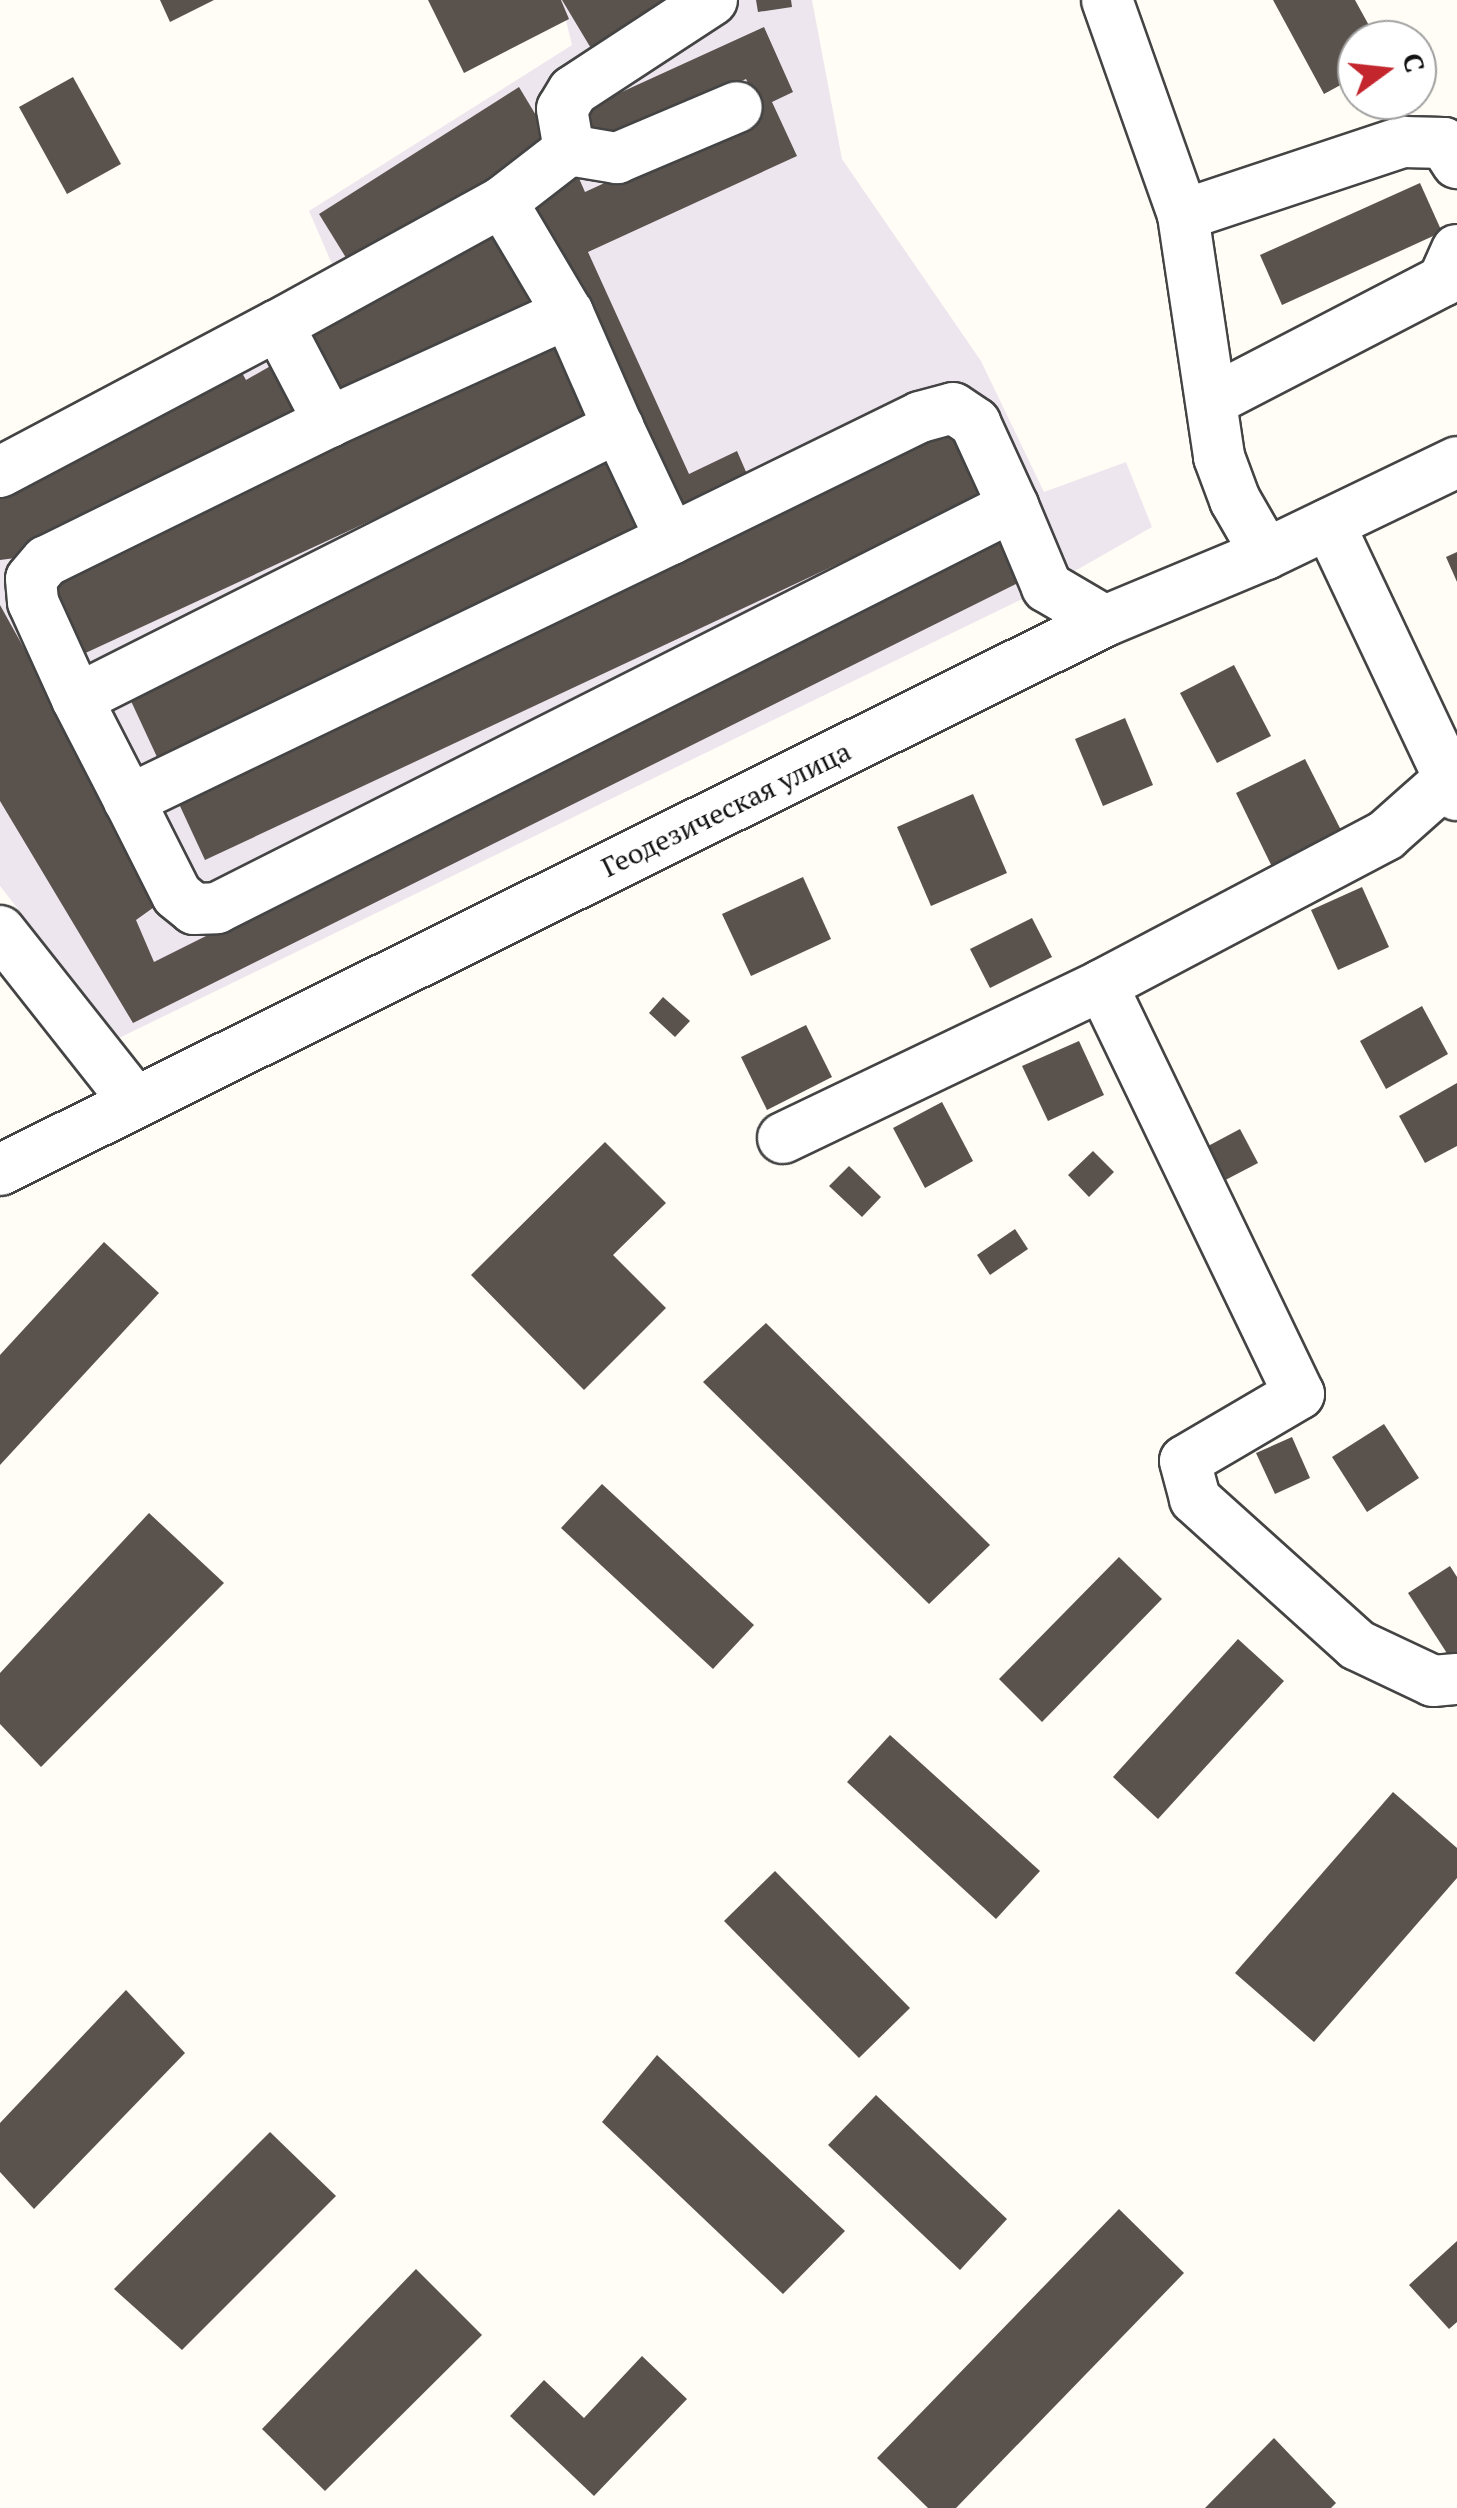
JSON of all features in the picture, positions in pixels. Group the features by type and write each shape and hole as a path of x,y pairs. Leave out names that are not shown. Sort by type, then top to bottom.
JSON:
{"street":[{"path":"569,150 562,108 574,91 712,0"},
{"path":"1107,0 1183,216 1214,400 1219,457 1234,500 1266,554"},
{"path":"0,472 502,202 569,150 616,158 737,107"},
{"path":"1183,216 1402,142 1444,144 1457,163"},
{"path":"502,202 568,313 671,539"},
{"path":"1214,400 1443,281 1457,250"},
{"path":"568,313 330,422 46,561 30,579 33,602 77,699 177,895 194,909 217,908 1013,506"},
{"path":"278,325 330,422"},
{"path":"128,800 920,417 953,408 974,423 1046,587 1106,621"},
{"path":"77,699 618,427"},
{"name":"Геодезическая улица","path":"0,1170 1106,621 1266,554 1457,462"},
{"path":"783,1138 1102,985 1386,834 1454,781 1329,524"},
{"path":"0,931 135,1102"},
{"path":"1102,985 1299,1394 1185,1461 1195,1499 1357,1645 1432,1681 1457,1679"}],"shaded area":[{"path":"561,0 812,0 842,159 981,361 1044,492 1126,462 1152,527 1047,587 119,1038 0,886 0,445 339,280 309,211 572,45"}],"building":[{"path":"160,0 214,0 170,22"},
{"path":"428,0 561,0 569,19 464,73"},
{"path":"562,0 687,0 595,55"},
{"path":"756,0 791,0 792,7 758,12"},
{"path":"1273,0 1355,0 1366,20 1337,20 1337,87 1324,94"},
{"path":"764,27 793,92 772,102 797,156 588,252 689,474 737,451 750,481 669,518 520,192 574,167 585,192 761,111 746,79 586,153 569,116"},
{"path":"73,77 121,164 67,194 19,107"},
{"path":"519,87 549,137 527,170 353,269 319,214"},
{"path":"1420,183 1442,232 1282,305 1260,255"},
{"path":"496,226 534,301 337,400 300,325"},
{"path":"556,343 592,418 79,656 44,580"},
{"path":"236,362 246,380 274,364 299,415 23,557 0,560 0,486"},
{"path":"951,426 983,496 205,860 173,791"},
{"path":"605,462 638,533 157,757 124,686"},
{"path":"1004,537 1024,580 133,1023 0,801 0,605 164,900 136,920 154,962"},
{"path":"1457,552 1457,582 1446,557"},
{"path":"1234,665 1271,736 1217,763 1180,693"},
{"path":"1125,718 1153,785 1103,806 1075,739"},
{"path":"1305,759 1346,840 1276,875 1236,793"},
{"path":"973,794 1007,873 931,906 897,827"},
{"path":"803,877 831,939 751,976 722,914"},
{"path":"1362,887 1389,947 1338,970 1311,910"},
{"path":"1032,918 1052,957 990,988 970,949"},
{"path":"663,997 690,1021 675,1037 649,1013"},
{"path":"1422,1006 1448,1054 1386,1089 1360,1041"},
{"path":"806,1025 832,1077 767,1110 741,1057"},
{"path":"1079,1041 1104,1095 1048,1121 1022,1066"},
{"path":"1457,1083 1457,1146 1425,1163 1399,1116"},
{"path":"942,1102 973,1161 925,1188 893,1128"},
{"path":"1240,1129 1258,1163 1212,1187 1195,1153"},
{"path":"605,1142 666,1203 613,1255 666,1308 584,1390 471,1275"},
{"path":"1093,1151 1114,1172 1089,1197 1068,1175"},
{"path":"849,1166 881,1197 862,1217 829,1186"},
{"path":"1015,1229 1028,1249 990,1275 977,1255"},
{"path":"104,1242 159,1293 0,1465 0,1355"},
{"path":"766,1323 990,1545 929,1604 703,1382"},
{"path":"1384,1424 1419,1478 1367,1512 1332,1457"},
{"path":"1292,1437 1310,1478 1275,1494 1256,1453"},
{"path":"602,1484 754,1625 713,1669 561,1528"},
{"path":"149,1513 224,1583 41,1767 0,1724 0,1673"},
{"path":"1119,1557 1162,1599 1042,1722 999,1679"},
{"path":"1450,1566 1457,1577 1457,1658 1452,1661 1408,1593"},
{"path":"1238,1639 1284,1681 1158,1819 1113,1777"},
{"path":"890,1735 1040,1871 996,1919 847,1782"},
{"path":"1393,1792 1457,1848 1457,1878 1314,2042 1235,1973"},
{"path":"775,1871 910,2008 859,2058 724,1921"},
{"path":"126,1990 185,2053 34,2209 0,2172 0,2123"},
{"path":"657,2055 845,2231 783,2294 602,2122"},
{"path":"876,2095 1007,2219 960,2270 828,2145"},
{"path":"270,2132 336,2196 182,2350 114,2289"},
{"path":"1119,2209 1184,2273 956,2508 928,2508 877,2458"},
{"path":"1457,2241 1457,2322 1449,2329 1409,2285"},
{"path":"416,2269 482,2335 325,2491 262,2429"},
{"path":"642,2356 687,2399 594,2496 510,2416 544,2380 584,2418"},
{"path":"1274,2438 1336,2503 1331,2508 1205,2508"}]}
